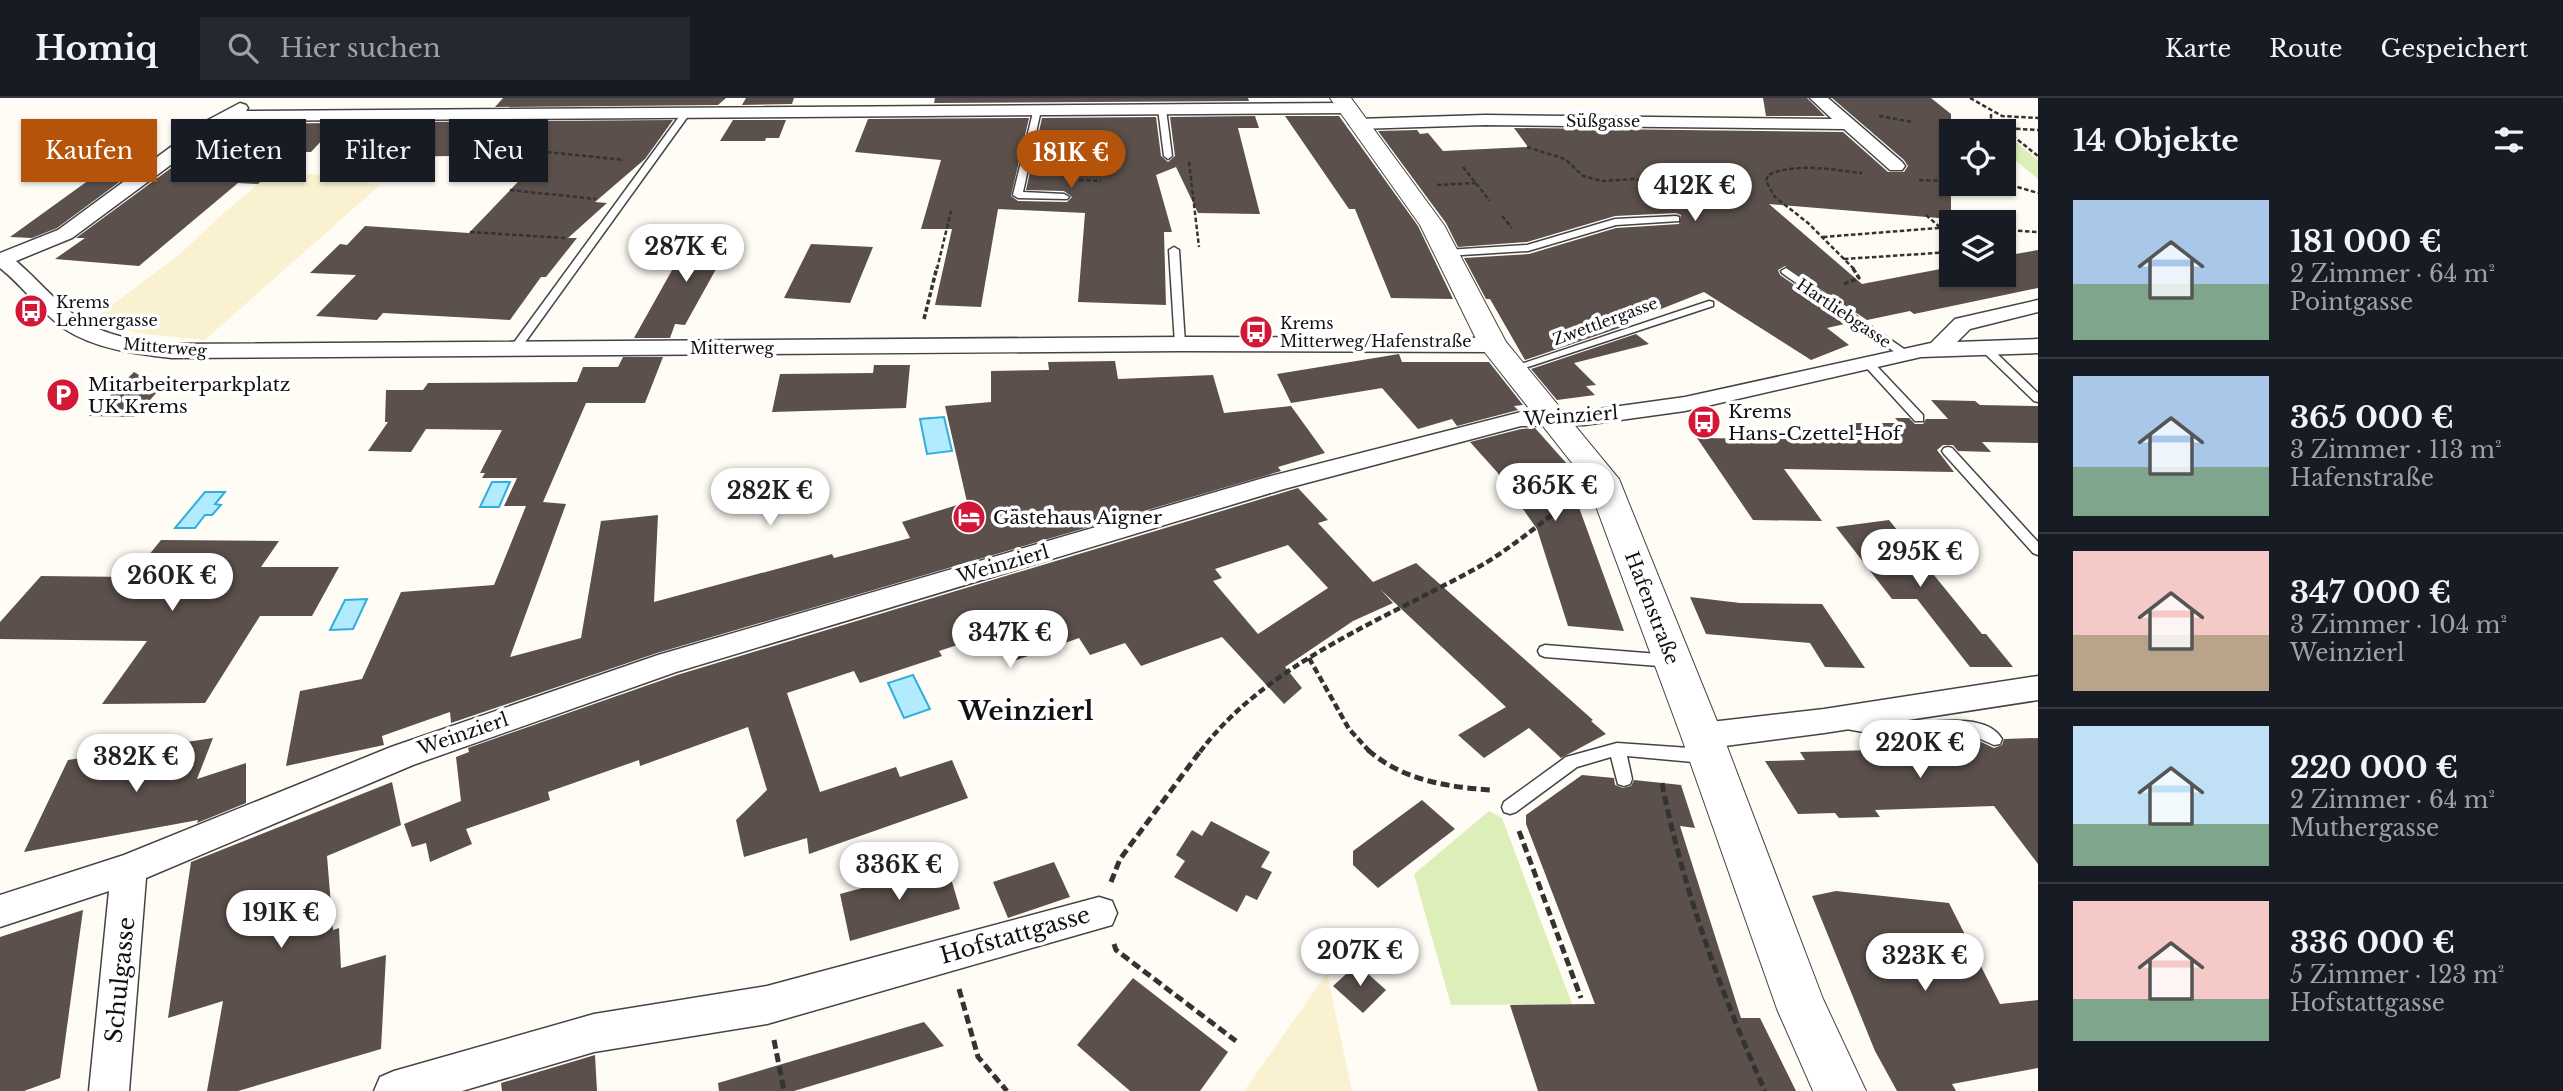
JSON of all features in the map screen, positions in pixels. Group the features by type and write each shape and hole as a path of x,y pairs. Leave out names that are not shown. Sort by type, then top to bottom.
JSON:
{"street":[{"path":"1,260 65,234 252,98"},
{"path":"1818,98 1896,166"},
{"name":"Süßgasse","path":"225,116 1162,109 1348,110 1485,120 1848,124"},
{"name":"Hafenstraße","path":"1348,110 1416,202 1446,253 1493,345 1602,479 1673,661 1802,1009 1840,1091"},
{"name":"Mitterweg","path":"1,260 73,325 120,344 148,348 212,351 1180,344 1493,345"},
{"path":"1938,348 1963,324 2034,309"},
{"name":"Weinzierl","path":"0,911 129,869 401,756 702,651 1276,483 1521,419 1591,417 1685,404 1903,353 1938,348 2038,346"},
{"path":"1705,746 1825,721 2038,688"},
{"name":"Schulgasse","path":"109,1091 129,869"},
{"name":"Hofstattgasse","path":"394,1091 594,1033 767,1005 1099,913"}],"lane":[{"path":"1162,109 1168,156"},
{"path":"1037,110 1018,195 1064,197"},
{"path":"514,350 687,112"},
{"path":"1446,253 1528,248 1615,222 1676,219"},
{"path":"1174,250 1180,344"},
{"name":"Hartliebgasse","path":"1786,271 1903,353"},
{"name":"Zwettlergasse","path":"1512,369 1709,304"},
{"path":"1983,346 2038,399"},
{"path":"1867,362 1919,418"},
{"path":"1948,451 2038,550"},
{"path":"1545,651 1673,661"},
{"path":"1825,721 1893,731 1957,724 1977,728 1994,739"},
{"path":"1510,807 1572,762 1616,749 1705,746"},
{"path":"1616,749 1624,779"}],"path":[{"path":"1970,98 1990,114 2021,120 2038,118"},
{"path":"1990,114 1990,119"},
{"path":"2016,129 2038,130"},
{"path":"2016,139 2038,156"},
{"path":"1524,147 1552,152 1565,159 1583,176 1602,181 1634,179 1646,183"},
{"path":"548,152 649,164"},
{"path":"1168,156 1188,156 1199,250 1174,250"},
{"path":"1463,167 1490,201"},
{"path":"1813,291 1853,282 1859,278 1856,271 1822,237 1769,189 1766,181 1769,175 1777,171 1806,168 1870,174"},
{"path":"1911,179 1939,180"},
{"path":"1430,185 1476,183"},
{"path":"2016,186 2038,192"},
{"path":"510,190 621,202"},
{"path":"923,323 951,211"},
{"path":"1926,215 1939,227"},
{"path":"1502,216 1511,226"},
{"path":"1822,237 1939,227"},
{"path":"2016,231 2038,232"},
{"path":"470,232 594,240"},
{"path":"1844,259 1939,253"},
{"name":"Hofstattgasse","path":"1099,913 1120,859 1205,745 1244,705 1309,659 1485,563 1602,479"},
{"path":"1309,659 1350,730 1375,758 1401,773 1440,783 1527,793"},
{"path":"1662,783 1670,824 1730,1014 1765,1091"},
{"path":"1510,807 1581,998"},
{"path":"1099,913 1116,950 1236,1041"},
{"path":"949,954 978,1057 1007,1091"},
{"path":"767,1005 784,1091"}],"shaded area":[{"path":"306,174 320,174 320,182 368,182 366,184 380,185 205,340 136,333 96,317 180,254 260,182 306,182"},
{"path":"1327,973 1352,1091 1244,1091"}],"green space":[{"path":"2016,142 2038,160 2038,179 2016,161"},
{"path":"1489,811 1502,818 1572,1004 1451,1005 1414,874"}],"water":[{"path":"944,417 952,451 927,454 920,419"},
{"path":"492,482 510,482 499,507 480,507"},
{"path":"205,492 225,492 215,504 221,505 212,515 205,515 195,528 175,528"},
{"path":"367,599 353,629 330,630 345,600"},
{"path":"913,675 930,709 904,718 888,683"}],"building":[{"path":"503,98 726,98 718,105 495,107"},
{"path":"746,98 794,98 792,104 742,105"},
{"path":"935,98 1248,98 1249,101 934,103"},
{"path":"1763,98 1807,98 1825,116 1766,116"},
{"path":"1832,98 1931,98 1951,114 1951,119 1939,119 1939,196 1951,196 1951,210 1939,210 1939,218 1769,204 1862,284 1939,269 1939,287 2016,287 2016,254 2038,250 2038,288 1914,314 1910,311 1867,320 1785,266 1778,270 1780,275 1849,323 1827,328 1849,345 1811,360 1704,292 1623,324 1625,326 1525,360 1490,299 1486,299 1464,258 1529,254 1616,228 1679,224 1681,215 1615,216 1527,242 1458,247 1446,223 1378,131 1417,130 1420,134 1428,133 1443,151 1528,147 1514,128 1843,132 1888,172 1904,172 1908,166"},
{"path":"1255,116 1259,128 1238,128 1260,214 1198,213 1176,167 1156,175 1172,232 1164,232 1166,305 1078,302 1085,213 998,209 981,307 935,305 952,229 921,229 941,160 855,152 868,119 1029,118 1011,196 1018,201 1067,202 1072,197 1064,191 1026,190 1042,118 1156,117 1161,156 1168,162 1175,156 1170,117"},
{"path":"1285,116 1339,116 1418,226 1453,299 1391,298 1355,209 1349,209"},
{"path":"673,120 645,159 595,202 607,203 568,238 577,238 546,277 541,277 510,320 383,313 377,320 316,316 356,275 310,273 340,244 347,245 365,226 469,233 518,182 548,182 548,121"},
{"path":"733,120 786,120 779,138 766,138 765,141 720,141"},
{"path":"435,122 449,122 449,156 435,156"},
{"path":"306,123 320,123 320,142 311,152 306,152"},
{"path":"171,168 171,182 260,182 238,183 139,266 55,259 85,238 76,238 152,182 157,182 157,178"},
{"path":"86,182 119,182 57,228 32,238 10,237"},
{"path":"694,231 736,233 685,325 675,324 670,338 634,338"},
{"path":"811,244 873,247 850,303 784,298"},
{"path":"1636,334 1649,344 1574,363 1596,385 1586,386 1595,395 1557,400 1531,369"},
{"path":"1399,354 1402,362 1489,362 1523,405 1514,406 1518,410 1457,426 1452,419 1418,429 1382,388 1291,403 1277,374"},
{"path":"623,357 663,357 645,403 586,403 543,502 566,504 510,657 581,638 601,521 658,515 654,602 832,554 834,558 910,538 902,522 967,502 945,406 991,402 991,371 1049,370 1048,362 1115,361 1118,379 1213,375 1224,413 1291,406 1325,453 1278,467 1281,471 657,653 451,723 450,712 382,736 384,745 286,766 300,691 362,679 401,592 494,585 526,506 504,506 517,478 482,478 485,473 480,473 502,430 426,429 411,452 368,451 388,422 385,422 386,390 423,390 428,383 577,382 583,367 618,367"},
{"path":"874,365 910,365 906,408 772,412 780,374 873,373"},
{"path":"134,372 161,388 134,417 89,416"},
{"path":"1931,400 1975,401 1980,405 2038,406 2038,443 1982,442 1991,452 1958,451 1953,445 1943,445 1937,450 1954,472 1784,469 1822,521 1753,520 1697,438 1863,440 1849,423 1900,423 1895,418 1909,418 1915,424 1923,424 1926,419 1948,419"},
{"path":"1535,428 1584,483 1573,491 1624,631 1568,626 1537,529 1497,472 1470,442"},
{"path":"1298,488 1328,520 1318,523 1373,582 1416,563 1606,734 1561,758 1529,728 1484,758 1458,735 1506,707 1380,589 1393,603 1353,621 1285,667 1302,688 1284,704 1222,637 1141,666 1125,643 1090,655 1079,638 1011,662 994,633 939,651 942,656 860,683 854,671 787,693 820,792 896,767 900,777 952,760 968,798 809,854 807,838 744,857 736,820 767,790 748,727 640,766 639,760 548,792 550,800 466,829 472,844 430,862 426,843 412,847 404,824 461,801 456,757 469,752 468,748 677,675","holes":["1288,545 1328,588 1258,634 1213,581 1222,578 1215,569"]},
{"path":"1889,520 1982,634 1986,634 2013,667 1970,667 1917,599 1892,599 1836,527"},
{"path":"161,540 279,541 261,567 339,567 312,616 260,616 205,703 102,704 147,641 0,639 0,622 41,576 131,577"},
{"path":"1690,597 1740,603 1822,604 1865,668 1825,667 1810,643 1706,634"},
{"path":"213,738 197,779 246,763 246,803 197,823 198,820 24,852 68,760"},
{"path":"2038,738 2038,864 1994,806 1875,810 1880,817 1839,818 1835,813 1798,814 1765,761 1805,760 1800,752 1872,750 1867,742 1975,739 1994,748 2002,745 2004,739"},
{"path":"1582,775 1614,778 1615,785 1623,788 1631,786 1634,780 1681,785 1695,828 1680,826 1741,1018 1760,1018 1796,1091 1538,1091 1510,1005 1595,1004 1526,824 1526,815"},
{"path":"392,782 401,825 327,856 333,930 339,928 341,968 386,955 381,1049 238,1091 207,1091 223,1001 168,1018 191,862"},
{"path":"1422,800 1455,829 1378,888 1353,865 1353,851"},
{"path":"1211,821 1270,852 1261,867 1272,872 1257,900 1246,895 1237,912 1174,877 1185,861 1176,855 1192,830 1202,836"},
{"path":"1054,862 1070,897 1008,918 993,882"},
{"path":"947,865 960,909 850,941 840,894"},
{"path":"1836,891 1949,903 2000,1004 2038,1000 2038,1068 1952,1084 1956,1091 1897,1091 1875,1051 1812,896"},
{"path":"83,910 60,1078 24,1091 0,1091 0,937"},
{"path":"1357,964 1386,990 1363,1013 1333,986"},
{"path":"1133,978 1228,1052 1200,1091 1130,1091 1077,1045"},
{"path":"924,1022 944,1046 794,1091 719,1091 718,1083"},
{"path":"595,1055 597,1091 502,1091 501,1083"}],"place":[{"name":"Krems Lehnergasse","path":"31,311"},
{"name":"Krems Mitterweg/Hafenstraße","path":"1256,332"},
{"name":"Mitarbeiterparkplatz UK Krems","path":"63,395"},
{"name":"Krems Hans-Czettel-Hof","path":"1704,422"},
{"name":"Gästehaus Aigner","path":"969,517"}],"district":[{"name":"Weinzierl","path":"1026,711"}]}
